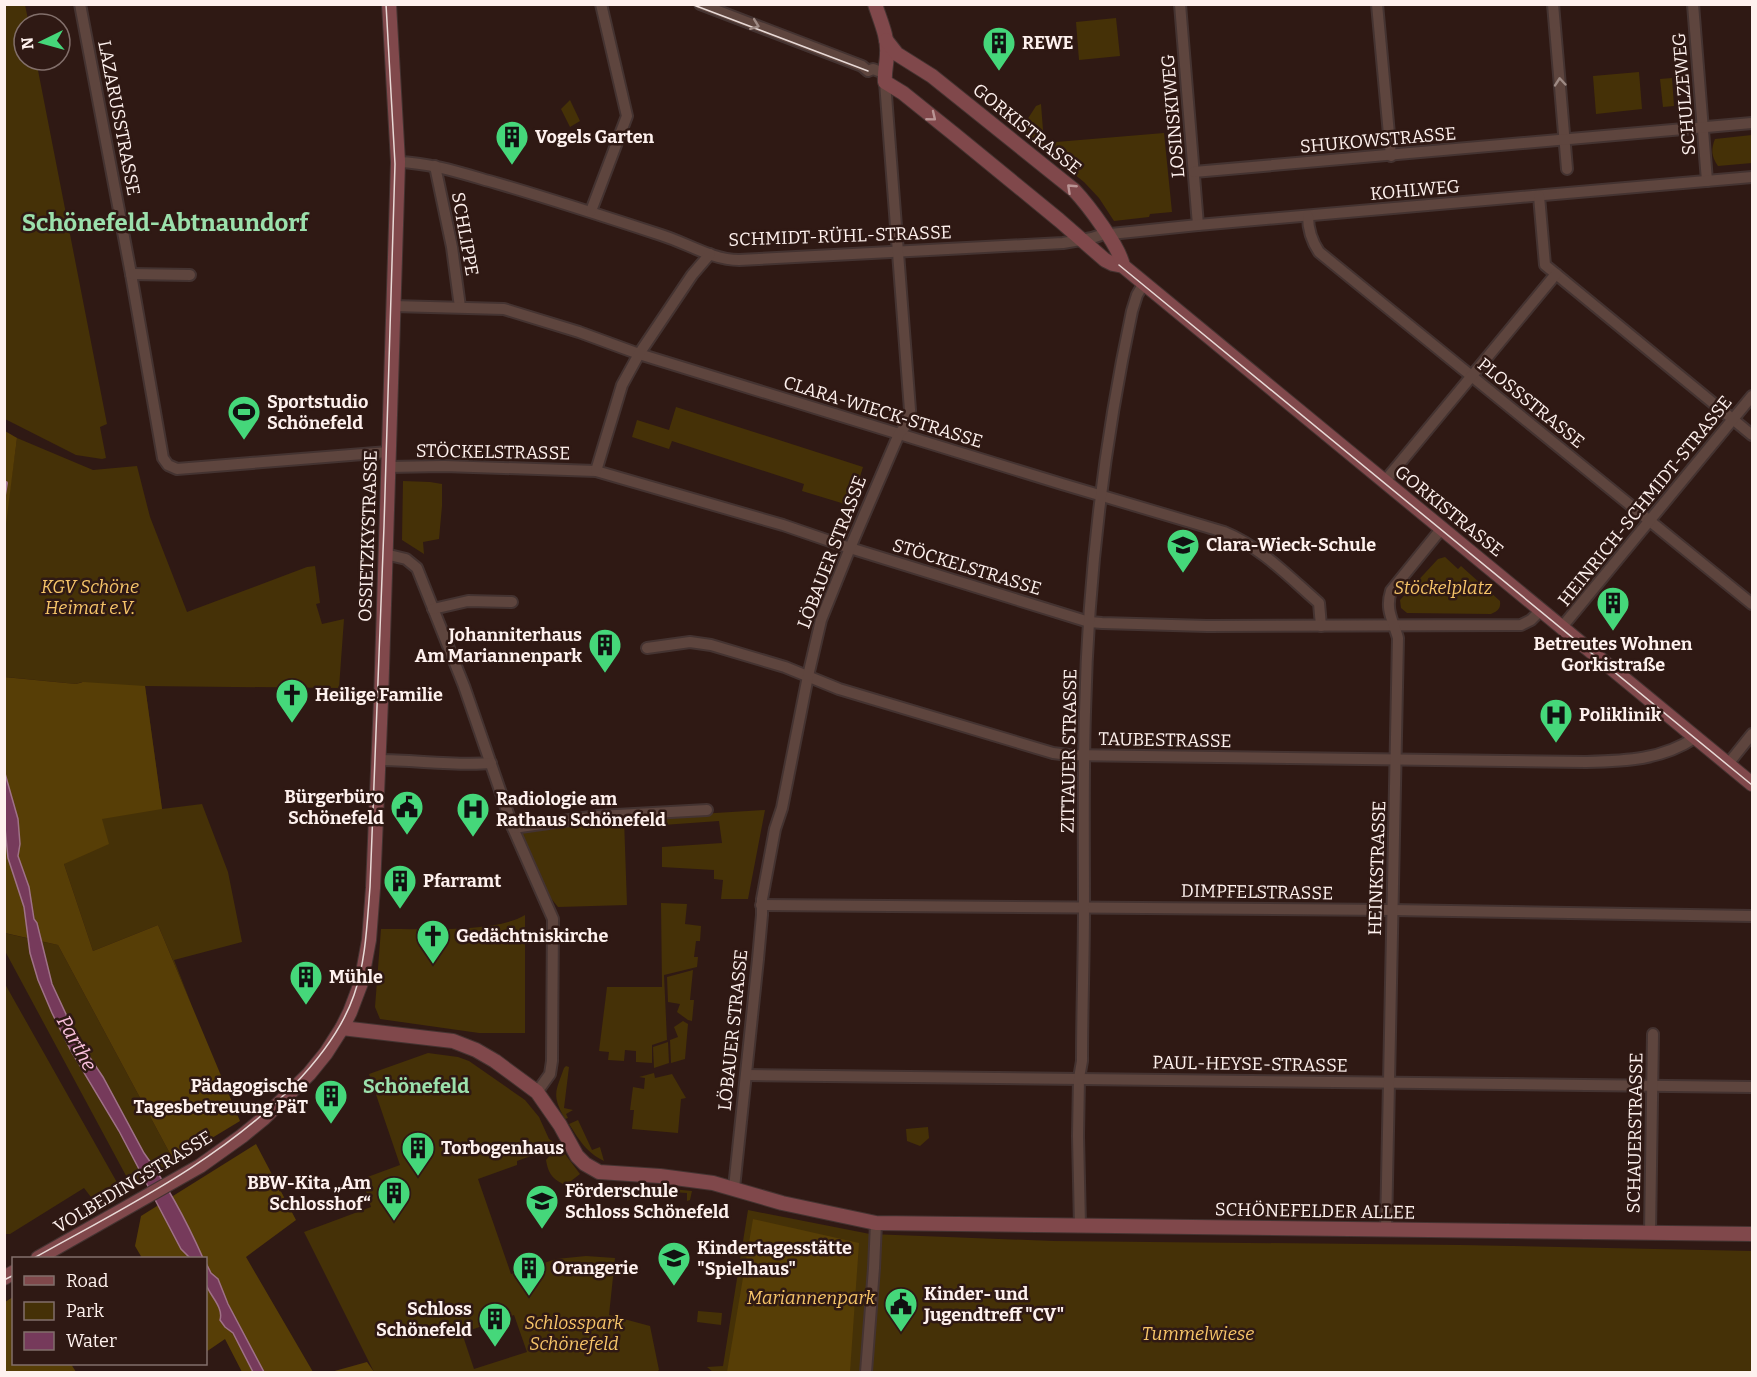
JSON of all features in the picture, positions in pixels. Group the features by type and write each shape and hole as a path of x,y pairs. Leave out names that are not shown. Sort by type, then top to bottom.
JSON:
{"main road":[{"name":"OSSIETZKYSTRASSE","path":"342,1028 361,983 369,940 373,895 398,162 389,4"},
{"name":"LÖBAUER STRASSE","path":"875,4 886,40 885,78"},
{"name":"GORKISTRASSE","path":"886,40 897,54 932,76 1074,190 1087,204 1107,234 1120,255 1123,266"},
{"name":"GORKISTRASSE","path":"885,78 1055,216 1105,260 1123,266 1144,283 1752,784"},
{"name":"SCHÖNEFELDER ALLEE","path":"342,1028 453,1041 476,1050 537,1092 577,1156 599,1172 713,1183 782,1203 876,1223 1752,1234"},
{"name":"VOLBEDINGSTRASSE","path":"40,1257 221,1152 264,1118 309,1074 342,1028"}],"street":[{"name":"LAZARUSSTRASSE","path":"81,4 163,458 168,465 177,469 388,452"},
{"path":"591,212 627,116 601,4"},
{"name":"GORKISTRASSE","path":"700,4 862,66 868,71 873,69 885,78"},
{"name":"LOSINSKIWEG","path":"1180,4 1198,225"},
{"path":"1377,4 1391,156"},
{"path":"1553,4 1567,169"},
{"name":"SCHULZEWEG","path":"1693,4 1707,181"},
{"name":"LÖBAUER STRASSE","path":"734,1188 747,1075 762,915 761,905 770,852 782,808 808,676 821,620 899,434 907,424 910,410 885,78"},
{"name":"SHUKOWSTRASSE","path":"1194,172 1752,123"},
{"name":"SCHMIDT-RÜHL-STRASSE","path":"398,162 435,166 591,212 725,259 739,261 1081,240"},
{"name":"SCHLIPPE","path":"435,166 452,247 460,307"},
{"name":"KOHLWEG","path":"1081,240 1107,234 1198,225 1752,177"},
{"path":"1539,196 1545,265 1752,435"},
{"name":"PLOSSSTRASSE","path":"1308,216 1308,228 1312,242 1319,252 1752,604"},
{"path":"596,471 622,384 639,354 692,275 710,254"},
{"path":"131,274 190,275"},
{"path":"1385,481 1556,274"},
{"name":"ZITTAUER STRASSE","path":"1080,1226 1078,1136 1079,1078 1082,1061 1083,756 1089,621 1100,495 1119,375 1132,311 1144,283"},
{"name":"CLARA-WIECK-STRASSE","path":"393,306 512,310 639,354 1224,532 1241,539 1261,552 1319,603 1321,626"},
{"name":"HEINRICH-SCHMIDT-STRASSE","path":"1562,627 1752,396"},
{"name":"STÖCKELSTRASSE","path":"388,467 444,466 596,471 707,502 1089,621 1150,626 1521,625 1531,621 1541,610"},
{"name":"HEINKSTRASSE","path":"1386,1230 1398,638 1389,612 1388,601 1391,591 1442,528"},
{"path":"385,554 406,559 417,568 464,686 513,828 554,919 552,1061 550,1074 537,1092"},
{"path":"433,609 468,601 512,602"},
{"name":"TAUBESTRASSE","path":"647,648 690,642 711,645 785,667 839,689 1053,753 1083,756 1502,762 1625,761 1666,753 1696,737"},
{"path":"1728,764 1752,734"},
{"path":"378,760 418,760 448,764 491,763"},
{"path":"513,828 598,816 707,810"},
{"name":"DIMPFELSTRASSE","path":"761,905 1392,910 1752,916"},
{"name":"SCHAUERSTRASSE","path":"1650,1233 1653,1034"},
{"name":"PAUL-HEYSE-STRASSE","path":"747,1075 1752,1087"},
{"path":"866,1372 876,1223"}],"green space":[{"path":"4,5 25,5 26,12 12,12 12,72 38,72 107,424 100,427 106,458 76,455 5,419"},
{"path":"1116,18 1120,56 1079,60 1076,22"},
{"path":"1639,72 1642,109 1596,114 1593,76"},
{"path":"1672,78 1674,106 1663,107 1660,79"},
{"path":"570,100 580,121 570,127 561,109"},
{"path":"1041,104 1044,143 1164,133 1172,212 1114,221 1099,198 1084,182 1020,131 1036,106"},
{"path":"1752,135 1752,163 1718,166 1712,152 1715,139"},
{"path":"676,407 863,467 853,499 850,498 848,505 802,491 804,484 672,441 669,449 632,437 637,420 669,430"},
{"path":"5,431 17,438 5,532"},
{"name":"KGV Schöne Heimat e.V.","path":"17,438 93,470 137,466 150,517 187,612 315,566 320,603 316,604 322,624 344,619 339,688 145,686 162,809 202,804 228,872 242,942 174,960 192,1006 158,925 93,951 64,864 102,819 82,682 76,684 5,677 4,532"},
{"path":"403,481 442,484 439,539 423,542 424,554 402,540"},
{"name":"Stöckelplatz","path":"1445,557 1458,569 1461,566 1500,601 1497,610 1491,614 1407,613 1401,608 1400,600 1438,559"},
{"path":"4,677 76,684 83,682 145,686 162,809 102,819 109,844 64,864 93,951 158,925 240,1121 174,1161 58,945 5,933"},
{"path":"765,810 748,899 721,899 723,880 714,879 714,870 662,867 662,847 722,843 719,821 635,827 634,818"},
{"path":"624,819 627,905 558,907 545,891 520,833 580,822"},
{"path":"661,903 687,904 685,924 701,926 700,941 696,941 694,957 698,957 697,967 664,975 667,1040 652,1045 652,1063 636,1062 636,1051 625,1050 624,1061 608,1060 609,1052 599,1051 607,987 662,987"},
{"path":"525,915 525,1033 479,1033 380,1019 375,1007 381,929 476,928 511,921"},
{"path":"4,933 58,945 174,1161 131,1185 5,951"},
{"path":"693,970 690,1000 694,1000 692,1021 677,1012 680,1004 668,1002 667,977"},
{"path":"5,984 119,1186 94,1201 84,1188 10,1234 4,1234"},
{"path":"683,1021 688,1024 685,1059 671,1063 670,1040 678,1037 674,1027"},
{"path":"668,1042 669,1063 654,1068 653,1047"},
{"name":"Schlosspark Schönefeld","path":"428,1053 458,1057 469,1061 525,1100 539,1117 549,1139 559,1146 580,1174 563,1184 551,1174 546,1160 558,1146 517,1161 517,1165 478,1179 511,1274 556,1259 586,1256 615,1258 609,1315 650,1326 659,1370 657,1372 374,1372 304,1232 371,1207 362,1179 400,1165 369,1074","holes":["514,1315 527,1352 474,1369 462,1333"]},
{"path":"566,1066 569,1067 564,1108 573,1110 566,1114 568,1118 565,1119 556,1094"},
{"path":"654,1073 655,1078 672,1074 686,1098 681,1099 678,1133 632,1129 634,1110 630,1110 633,1087 644,1089 645,1078 639,1077"},
{"path":"578,1120 592,1150 600,1147 604,1161 588,1150 569,1124"},
{"path":"928,1127 929,1138 920,1146 907,1141 906,1129"},
{"path":"256,1144 296,1220 246,1257 313,1372 242,1372 225,1339 207,1351 207,1257 141,1257 135,1246 141,1216"},
{"path":"607,1187 692,1191 690,1200 687,1201 687,1193 616,1188 616,1195 606,1193"},
{"name":"Mariannenpark","path":"748,1210 870,1234 1054,1241 1461,1245 1752,1251 1752,1372 713,1372 707,1367 723,1366"},
{"path":"753,1219 859,1243 850,1372 727,1372"},
{"path":"12,1298 12,1365 72,1365 76,1372 5,1372 5,1302"},
{"path":"698,1311 722,1313 721,1325 697,1322"},
{"path":"367,1362 374,1372 331,1372"}],"water":[{"name":"Parthe","path":"4,770 18,819 20,844 18,856 29,887 34,919 37,923 52,984 78,1040 103,1077 144,1153 169,1191 203,1257 189,1257 181,1249 119,1131 71,1051 52,1013 30,953 24,907 8,858 4,818"},
{"path":"207,1265 218,1279 228,1304 264,1372 253,1372 233,1333 220,1320 220,1310 208,1288"}],"waterway":[{"path":"4,495 6,483"}],"tram line":[{"path":"36,1257 170,1181 235,1137 265,1112 294,1085 329,1043 349,1008 358,982 365,942 370,887 395,164 386,4"},
{"path":"691,4 868,71"},
{"path":"1119,265 1752,785"},
{"path":"4,1280 12,1276"}],"place":[{"name":"REWE","path":"999,72"},
{"name":"Vogels Garten","path":"512,166"},
{"name":"Sportstudio Schönefeld","path":"244,441"},
{"name":"Clara-Wieck-Schule","path":"1183,574"},
{"name":"Betreutes Wohnen Gorkistraße","path":"1613,632"},
{"name":"Johanniterhaus Am Mariannenpark","path":"605,674"},
{"name":"Heilige Familie","path":"292,724"},
{"name":"Poliklinik","path":"1556,744"},
{"name":"Bürgerbüro Schönefeld","path":"407,836"},
{"name":"Radiologie am Rathaus Schönefeld","path":"473,838"},
{"name":"Pfarramt","path":"400,910"},
{"name":"Gedächtniskirche","path":"433,965"},
{"name":"Mühle","path":"306,1006"},
{"name":"Pädagogische Tagesbetreuung PäT","path":"331,1125"},
{"name":"Torbogenhaus","path":"418,1177"},
{"name":"BBW-Kita „Am Schlosshof“","path":"394,1222"},
{"name":"Förderschule Schloss Schönefeld","path":"542,1230"},
{"name":"Kindertagesstätte \"Spielhaus\"","path":"674,1287"},
{"name":"Orangerie","path":"529,1297"},
{"name":"Kinder- und Jugendtreff \"CV\"","path":"901,1333"},
{"name":"Schloss Schönefeld","path":"495,1348"}],"district":[{"name":"Schönefeld-Abtnaundorf","path":"165,223"},
{"name":"Schönefeld","path":"416,1086"}],"park label":[{"name":"Tummelwiese","path":"1198,1334"}]}
